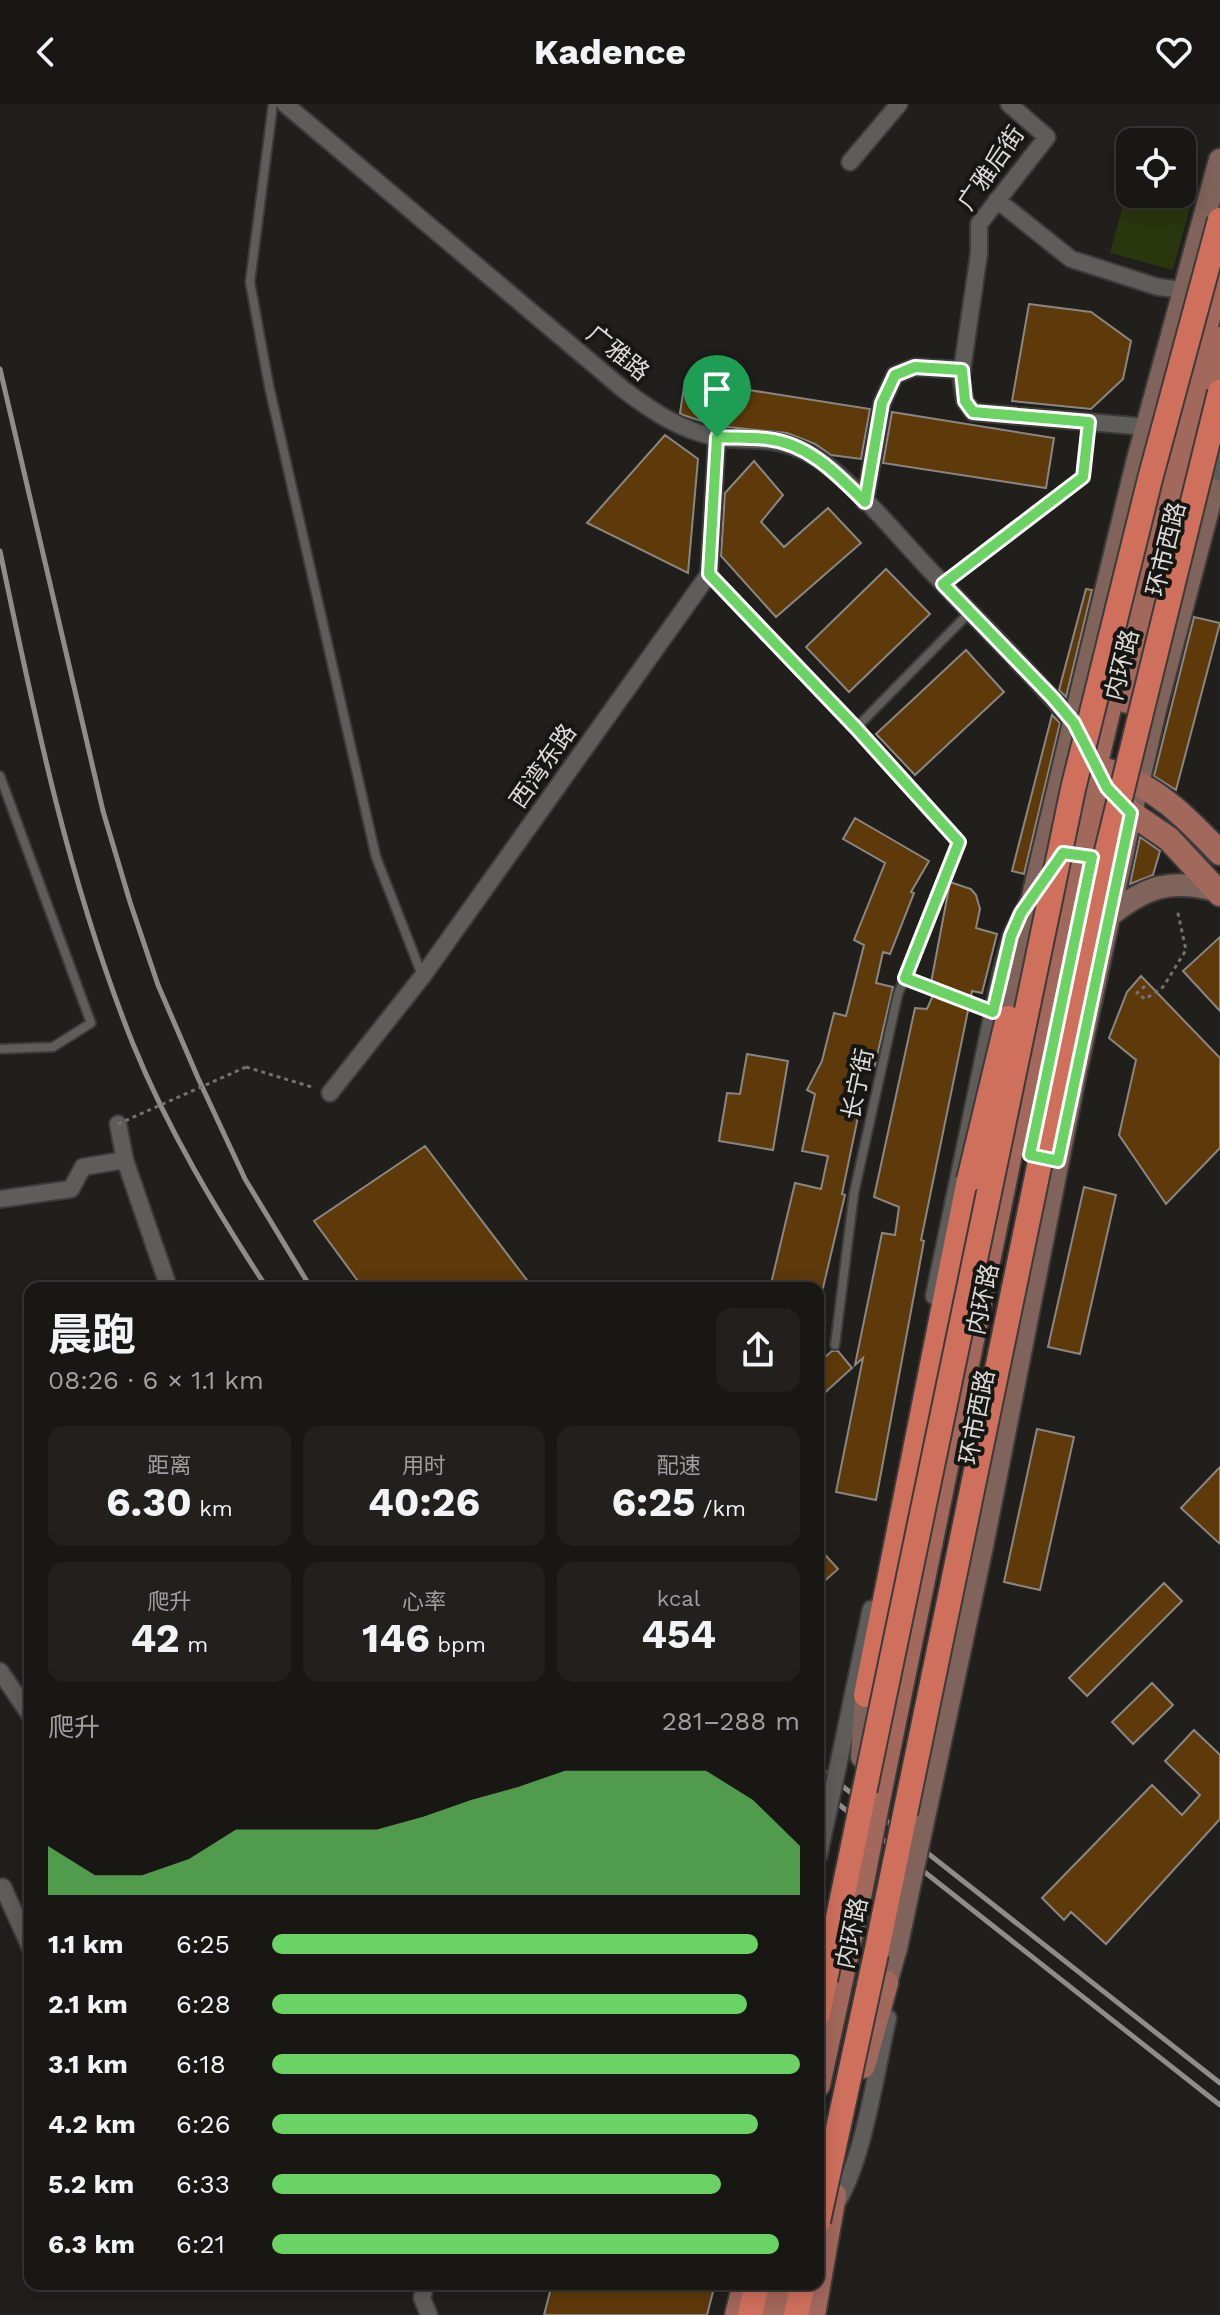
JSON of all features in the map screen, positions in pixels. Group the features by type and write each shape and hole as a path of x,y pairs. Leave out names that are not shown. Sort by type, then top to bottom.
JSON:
{"highway":[{"name":"内环路","path":"824,1984 1066,788 1220,220"},
{"name":"内环路","path":"824,2170 1090,920 1115,783 1220,392"},
{"path":"1115,783 1220,458"},
{"path":"866,1695 982,1124 1066,788"},
{"path":"750,2315 756,2290"},
{"path":"798,2315 813,2299"}],"main road":[{"path":"824,1937 1018,994 1034,892 1066,788 1074,723 1147,427 1219,172"},
{"name":"环市西路","path":"885,1814 906,1765 952,1540 1076,855 1090,824 1115,783 1119,703 1220,272"},
{"name":"环市西路","path":"1119,703 1170,530 1220,339"},
{"path":"1170,530 1217,486"},
{"path":"1138,783 1217,486"},
{"path":"1119,703 1155,710"},
{"path":"1074,723 1115,783 1219,892"},
{"path":"1090,824 1115,783"},
{"path":"824,2205 896,1948 982,1546 1109,916 1115,783"},
{"path":"1066,788 1138,783 1170,803 1220,853"},
{"path":"1034,892 1076,855"},
{"path":"1109,916 1138,895 1168,885 1191,884 1219,892"},
{"name":"环市西路","path":"824,2062 885,1814 1019,1160"},
{"path":"862,1757 866,1695"},
{"path":"855,1792 856,1846 863,1910"},
{"path":"833,1891 856,1846 885,1814"},
{"name":"环市西路","path":"824,2169 845,2052 863,1910"},
{"path":"845,2052 886,1983"},
{"path":"737,2315 743,2290"},
{"path":"765,2315 771,2290"},
{"path":"783,2315 789,2290"}],"street":[{"name":"广雅路","path":"285,104 633,396 678,425 717,437 768,439 820,460 865,502 1074,723"},
{"path":"850,162 899,104"},
{"name":"广雅后街","path":"962,370 979,253 979,224 1047,137 1009,104"},
{"path":"997,200 1071,259 1158,287 1184,290"},
{"path":"865,502 882,403 895,375 915,367 962,370 965,401 973,412 1147,427"},
{"path":"709,574 717,437"},
{"path":"1217,486 1220,458"},
{"name":"西湾东路","path":"330,1093 422,977 709,574"},
{"path":"824,1831 993,1012 1011,936 1034,892"},
{"path":"118,1124 125,1160 167,1282"},
{"path":"984,1157 1058,1161"},
{"path":"0,1199 71,1189 83,1167 125,1160"},
{"path":"952,1540 982,1546"},
{"path":"0,1671 24,1706"},
{"path":"838,1766 854,1739 866,1695"},
{"path":"906,1765 933,1769"},
{"path":"0,1889 3,1887 24,1934"},
{"path":"824,2213 845,2189 857,2155 890,2006 896,1948"},
{"path":"424,2290 422,2298 429,2315"}],"lane":[{"path":"273,104 250,282 269,386 376,857 422,977"},
{"path":"943,584 1083,477 1089,422"},
{"path":"709,574 856,728 970,612"},
{"name":"长宁街","path":"835,1345 854,1193 898,994 959,842 856,728"},
{"path":"0,776 91,1023 53,1047 0,1049"}],"path":[{"path":"1145,986 1137,993 1145,999 1163,987 1186,950 1177,909"},
{"path":"905,978 993,1012"},
{"path":"118,1124 246,1067 330,1093"}],"green space":[{"path":"1122,208 1190,208 1173,270 1110,253"}],"building":[{"path":"1029,304 1091,312 1131,341 1123,379 1091,409 1012,401"},
{"path":"685,380 870,409 861,459 831,455 815,444 787,433 717,426 683,415 680,413"},
{"path":"892,412 1054,438 1046,488 883,463"},
{"path":"665,435 698,459 688,573 587,523"},
{"path":"754,461 783,495 761,522 784,547 828,508 861,543 776,617 721,556 725,493"},
{"path":"886,569 930,614 849,692 806,647"},
{"path":"1086,589 1092,590 1066,697 1059,690"},
{"path":"1194,617 1220,623 1176,790 1154,776"},
{"path":"966,650 1004,692 915,775 876,734"},
{"path":"1052,715 1060,723 1024,874 1012,871"},
{"path":"855,818 929,861 911,892 914,893 890,954 883,952 876,983 893,987 873,1073 861,1070 841,1108 859,1112 842,1194 845,1195 824,1284 771,1282 795,1183 821,1189 828,1156 802,1151 815,1094 807,1090 822,1061 834,1013 846,1016 864,945 854,940 885,863 843,839"},
{"path":"1140,837 1160,851 1153,875 1130,884"},
{"path":"950,882 971,889 976,895 980,909 976,928 997,934 982,993 972,991 921,1240 924,1241 876,1500 836,1492 863,1358 855,1365 882,1233 895,1235 899,1207 874,1197 915,1008 927,1009 938,984 931,983"},
{"path":"1220,937 1220,1011 1183,971"},
{"path":"1141,976 1220,1058 1220,1148 1166,1204 1119,1135 1136,1060 1109,1038 1127,992"},
{"path":"747,1054 788,1061 773,1150 719,1141 727,1093 740,1094"},
{"path":"425,1146 528,1282 359,1282 314,1221"},
{"path":"1084,1187 1116,1195 1080,1354 1048,1347"},
{"path":"832,1351 838,1351 852,1368 824,1394 824,1358"},
{"path":"1037,1429 1074,1437 1040,1590 1004,1582"},
{"path":"1220,1467 1220,1544 1181,1508"},
{"path":"824,1554 838,1569 824,1582"},
{"path":"1164,1583 1182,1601 1087,1696 1069,1678"},
{"path":"1152,1683 1173,1705 1133,1744 1112,1722"},
{"path":"1194,1730 1220,1755 1220,1819 1106,1944 1071,1912 1064,1920 1042,1898 1152,1785 1182,1815 1200,1795 1165,1761"},
{"path":"550,2290 713,2290 707,2315 544,2315"}],"railway":[{"path":"0,369 103,811 130,902 158,985 245,1179 307,1282"},
{"path":"0,551 56,800 110,984 133,1044 177,1138 263,1282"},
{"path":"824,1772 1220,2083"},
{"path":"824,1793 1220,2105"}],"route":[{"path":"915,367 962,370 965,401 973,412 1089,422 1083,477 943,584 1074,723 1107,788 1131,813 1058,1161 1030,1155 1092,857 1063,853 1034,892 1011,936 993,1012 905,978 959,842 856,728 709,574 717,437 768,439 806,452 820,460 865,502 882,403 895,375 915,367"}]}
